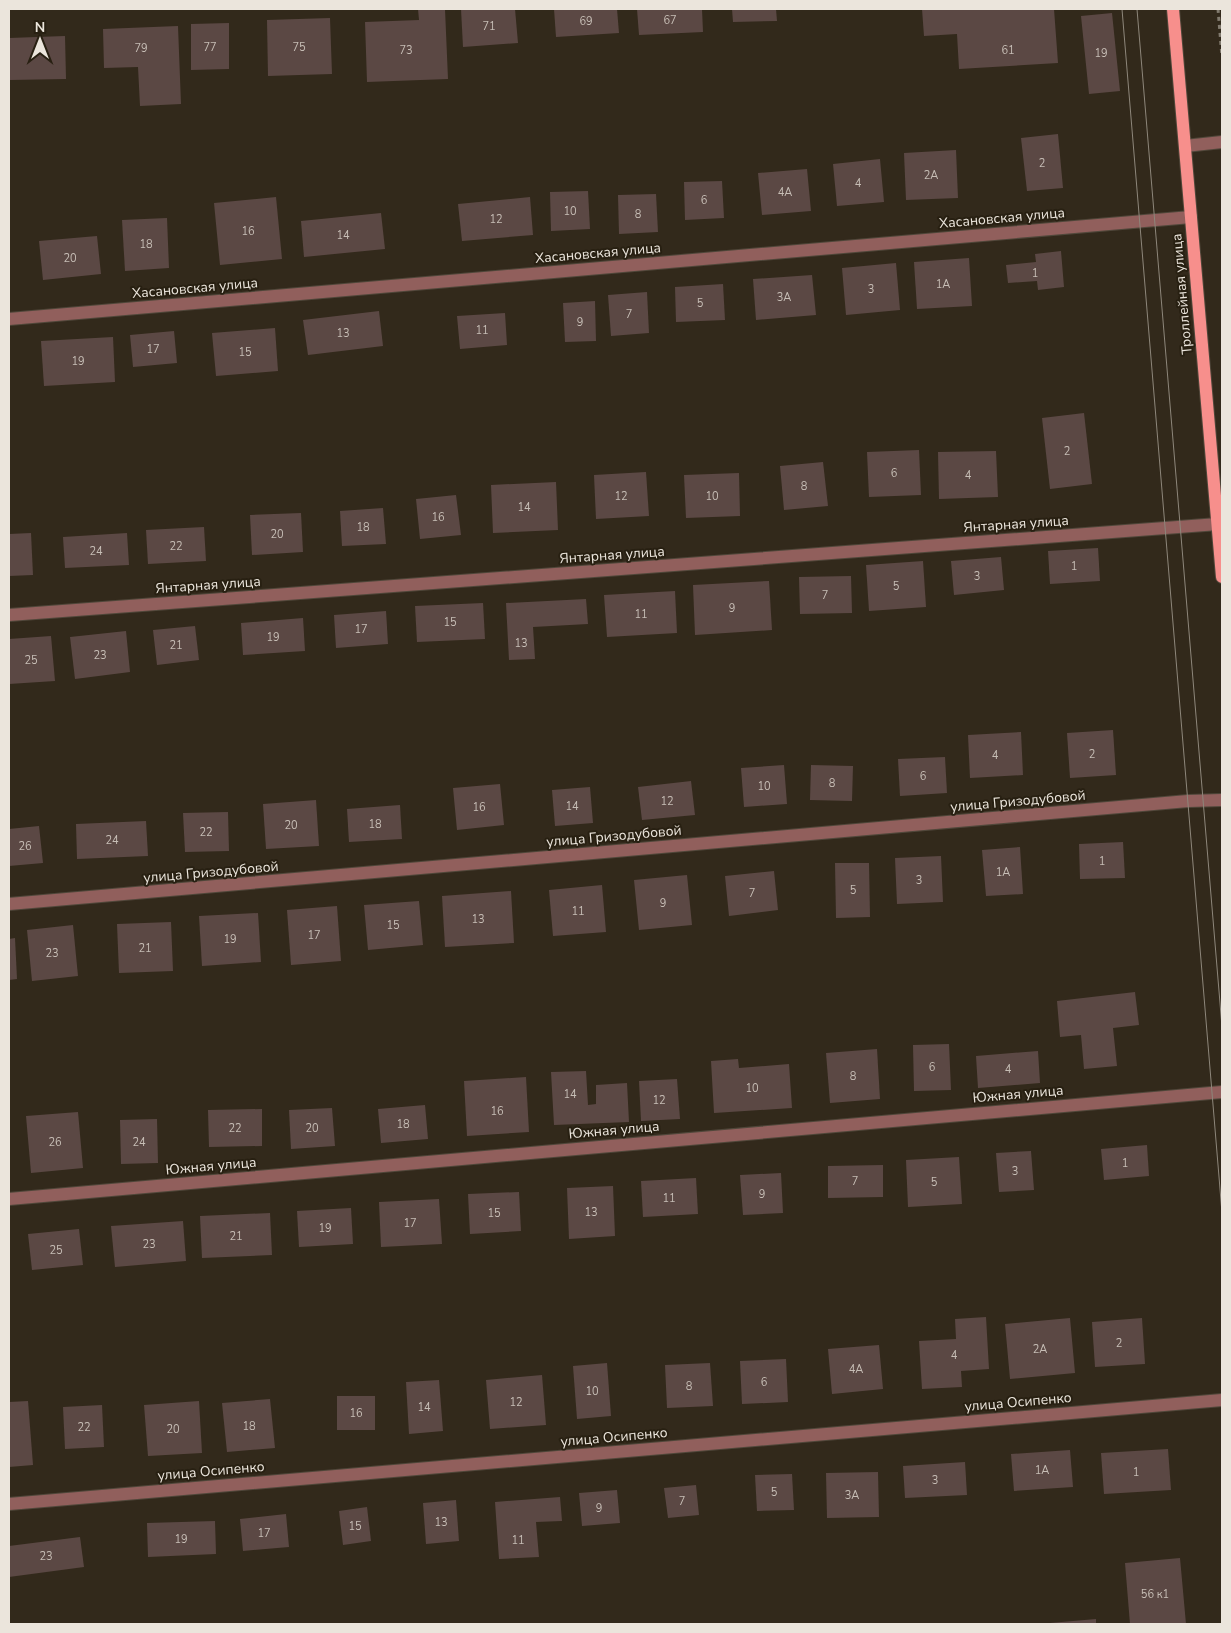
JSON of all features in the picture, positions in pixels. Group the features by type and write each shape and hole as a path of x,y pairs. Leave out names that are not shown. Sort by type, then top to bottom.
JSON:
{"main road":[{"name":"Троллейная улица","path":"1173,9 1222,577"}],"street":[{"path":"1185,146 1222,142"},
{"name":"Хасановская улица","path":"9,319 1191,217"},
{"name":"Янтарная улица","path":"9,615 1218,524"},
{"name":"улица Гризодубовой","path":"9,904 1222,800"},
{"name":"Южная улица","path":"9,1199 1222,1092"},
{"name":"улица Осипенко","path":"9,1504 1222,1400"}],"path":[{"path":"1218,9 1222,57"}],"building":[{"path":"418,9 445,9 448,79 367,82 365,22 419,20"},
{"path":"461,9 515,9 518,43 463,47"},
{"path":"554,9 617,9 619,33 556,37"},
{"path":"637,9 702,9 703,32 639,35"},
{"path":"732,9 776,9 777,21 733,22"},
{"path":"922,9 1054,9 1058,63 959,69 957,34 924,36"},
{"path":"1112,13 1120,91 1089,94 1081,16"},
{"path":"330,18 332,74 268,76 267,20"},
{"path":"229,23 229,69 191,70 191,24"},
{"path":"178,26 181,104 140,106 138,67 104,68 103,29"},
{"path":"65,36 66,79 10,80 9,38"},
{"path":"1058,134 1063,188 1027,191 1021,138"},
{"path":"956,150 958,198 906,200 904,153"},
{"path":"880,159 884,202 837,206 833,164"},
{"path":"807,169 811,211 762,215 758,173"},
{"path":"722,181 724,218 685,220 684,182"},
{"path":"588,191 590,229 551,231 550,192"},
{"path":"656,194 658,232 619,234 618,195"},
{"path":"276,197 282,259 220,265 214,203"},
{"path":"530,197 533,235 462,241 458,204"},
{"path":"381,213 385,249 304,257 301,221"},
{"path":"167,218 169,268 125,271 122,220"},
{"path":"97,236 101,274 43,280 39,241"},
{"path":"1061,251 1064,287 1038,290 1037,281 1008,283 1006,265 1036,262 1035,254"},
{"path":"969,258 972,306 917,309 914,262"},
{"path":"896,263 900,310 846,315 842,268"},
{"path":"812,275 816,315 756,320 753,279"},
{"path":"723,284 725,320 676,322 675,287"},
{"path":"647,292 649,333 611,336 608,295"},
{"path":"595,301 596,341 565,342 563,303"},
{"path":"379,311 383,346 308,355 303,320"},
{"path":"505,313 507,345 460,349 457,316"},
{"path":"275,328 278,371 216,376 212,333"},
{"path":"174,331 177,363 133,367 130,335"},
{"path":"113,337 115,382 44,386 41,341"},
{"path":"1084,413 1092,484 1050,489 1042,418"},
{"path":"919,450 921,495 869,497 867,452"},
{"path":"996,451 998,497 939,499 938,452"},
{"path":"823,462 828,506 784,510 780,466"},
{"path":"646,472 649,516 596,519 594,475"},
{"path":"739,473 740,516 686,518 684,475"},
{"path":"556,482 558,530 493,533 491,485"},
{"path":"456,495 461,535 420,539 416,499"},
{"path":"383,508 386,544 342,546 340,511"},
{"path":"301,513 303,552 252,555 250,515"},
{"path":"204,527 206,561 148,564 146,530"},
{"path":"31,533 33,575 9,576 9,534"},
{"path":"127,533 129,565 65,568 63,537"},
{"path":"1098,548 1100,581 1050,584 1048,551"},
{"path":"1001,557 1004,590 954,595 951,561"},
{"path":"923,561 926,607 869,611 866,565"},
{"path":"851,576 852,613 800,614 799,577"},
{"path":"769,581 772,630 695,635 693,585"},
{"path":"675,591 677,633 607,637 604,595"},
{"path":"586,599 588,624 533,627 535,659 509,660 506,603"},
{"path":"483,603 485,639 417,642 415,606"},
{"path":"386,611 388,644 336,648 334,615"},
{"path":"303,618 305,651 243,655 241,623"},
{"path":"195,626 199,660 157,665 153,630"},
{"path":"126,631 130,672 75,679 70,637"},
{"path":"51,636 55,681 9,684 9,639"},
{"path":"1113,730 1116,775 1070,778 1067,733"},
{"path":"1021,732 1023,775 970,778 968,735"},
{"path":"945,757 947,793 900,796 898,759"},
{"path":"784,765 787,804 744,807 741,768"},
{"path":"811,765 853,766 852,801 810,800"},
{"path":"691,781 695,815 642,820 638,787"},
{"path":"500,784 504,825 457,830 453,788"},
{"path":"590,787 593,823 555,826 552,790"},
{"path":"316,800 319,846 266,849 263,804"},
{"path":"400,805 402,839 349,842 347,809"},
{"path":"228,812 229,851 185,852 183,813"},
{"path":"146,821 148,856 77,859 76,824"},
{"path":"39,826 43,863 9,866 9,829"},
{"path":"1123,842 1125,878 1080,879 1079,844"},
{"path":"1020,847 1023,894 986,896 982,850"},
{"path":"941,856 943,902 897,904 895,858"},
{"path":"835,863 869,863 870,917 836,918"},
{"path":"774,871 778,910 729,916 725,876"},
{"path":"687,875 692,925 639,930 634,880"},
{"path":"602,885 606,932 553,936 549,890"},
{"path":"511,891 514,943 445,947 442,896"},
{"path":"419,901 423,945 368,950 364,905"},
{"path":"337,906 341,961 291,965 287,910"},
{"path":"258,913 261,962 202,966 199,916"},
{"path":"171,922 173,971 119,973 117,924"},
{"path":"73,925 78,976 32,981 27,930"},
{"path":"15,938 17,979 9,980 9,939"},
{"path":"1135,992 1139,1025 1113,1028 1117,1066 1084,1069 1081,1035 1060,1037 1057,1001"},
{"path":"949,1044 951,1090 914,1091 913,1045"},
{"path":"877,1049 880,1099 830,1103 826,1053"},
{"path":"1038,1051 1040,1083 978,1088 976,1056"},
{"path":"738,1059 739,1068 789,1064 792,1108 714,1113 711,1061"},
{"path":"586,1071 588,1105 596,1104 596,1085 627,1083 629,1122 554,1125 551,1072"},
{"path":"526,1077 529,1132 467,1136 464,1081"},
{"path":"677,1079 680,1119 641,1121 639,1081"},
{"path":"425,1105 428,1139 381,1143 378,1109"},
{"path":"332,1108 335,1146 291,1149 289,1110"},
{"path":"262,1109 262,1146 209,1147 208,1110"},
{"path":"78,1112 83,1168 31,1173 26,1116"},
{"path":"157,1119 158,1163 121,1164 120,1120"},
{"path":"1147,1145 1149,1176 1104,1180 1101,1149"},
{"path":"1031,1151 1034,1190 999,1192 996,1153"},
{"path":"959,1157 962,1204 908,1207 906,1160"},
{"path":"883,1165 883,1197 828,1198 828,1166"},
{"path":"781,1173 783,1213 743,1215 740,1175"},
{"path":"696,1178 698,1214 643,1217 641,1181"},
{"path":"613,1186 615,1236 569,1239 567,1188"},
{"path":"519,1192 521,1231 470,1234 468,1194"},
{"path":"439,1199 442,1244 381,1247 379,1202"},
{"path":"351,1208 353,1244 299,1247 297,1211"},
{"path":"270,1213 272,1255 202,1258 200,1216"},
{"path":"183,1221 186,1261 115,1267 111,1226"},
{"path":"79,1229 83,1265 32,1270 28,1234"},
{"path":"986,1317 989,1369 961,1371 962,1387 922,1389 919,1341 956,1339 955,1319"},
{"path":"1070,1318 1075,1373 1010,1379 1005,1324"},
{"path":"1142,1318 1145,1364 1095,1367 1092,1322"},
{"path":"879,1345 883,1389 832,1394 828,1349"},
{"path":"786,1359 788,1402 742,1404 740,1361"},
{"path":"607,1363 611,1416 577,1419 573,1366"},
{"path":"710,1363 713,1406 667,1408 665,1365"},
{"path":"542,1375 546,1425 490,1429 486,1380"},
{"path":"439,1380 443,1431 409,1434 406,1382"},
{"path":"337,1396 375,1396 375,1430 337,1430"},
{"path":"270,1399 275,1448 227,1452 222,1403"},
{"path":"28,1401 33,1465 9,1467 9,1402"},
{"path":"199,1401 202,1453 148,1456 144,1405"},
{"path":"102,1405 104,1447 65,1449 63,1407"},
{"path":"1168,1449 1171,1490 1104,1494 1101,1453"},
{"path":"1070,1450 1073,1487 1014,1491 1011,1454"},
{"path":"965,1462 967,1495 905,1498 903,1466"},
{"path":"878,1472 879,1517 827,1518 826,1473"},
{"path":"792,1474 794,1510 757,1511 755,1475"},
{"path":"696,1485 699,1515 668,1518 664,1488"},
{"path":"617,1490 620,1523 582,1526 579,1493"},
{"path":"560,1497 562,1521 536,1522 539,1557 499,1559 495,1502"},
{"path":"456,1500 459,1541 426,1544 423,1503"},
{"path":"367,1507 371,1541 343,1545 339,1511"},
{"path":"286,1514 289,1547 243,1551 240,1519"},
{"path":"215,1521 216,1554 148,1557 147,1523"},
{"path":"80,1537 84,1567 9,1577 9,1546"},
{"path":"1180,1558 1186,1624 1130,1624 1125,1563"},
{"path":"1096,1619 1096,1624 1050,1624 1050,1623"}],"tram line":[{"path":"1122,9 1222,1213"},
{"path":"1137,9 1222,1027"}]}
